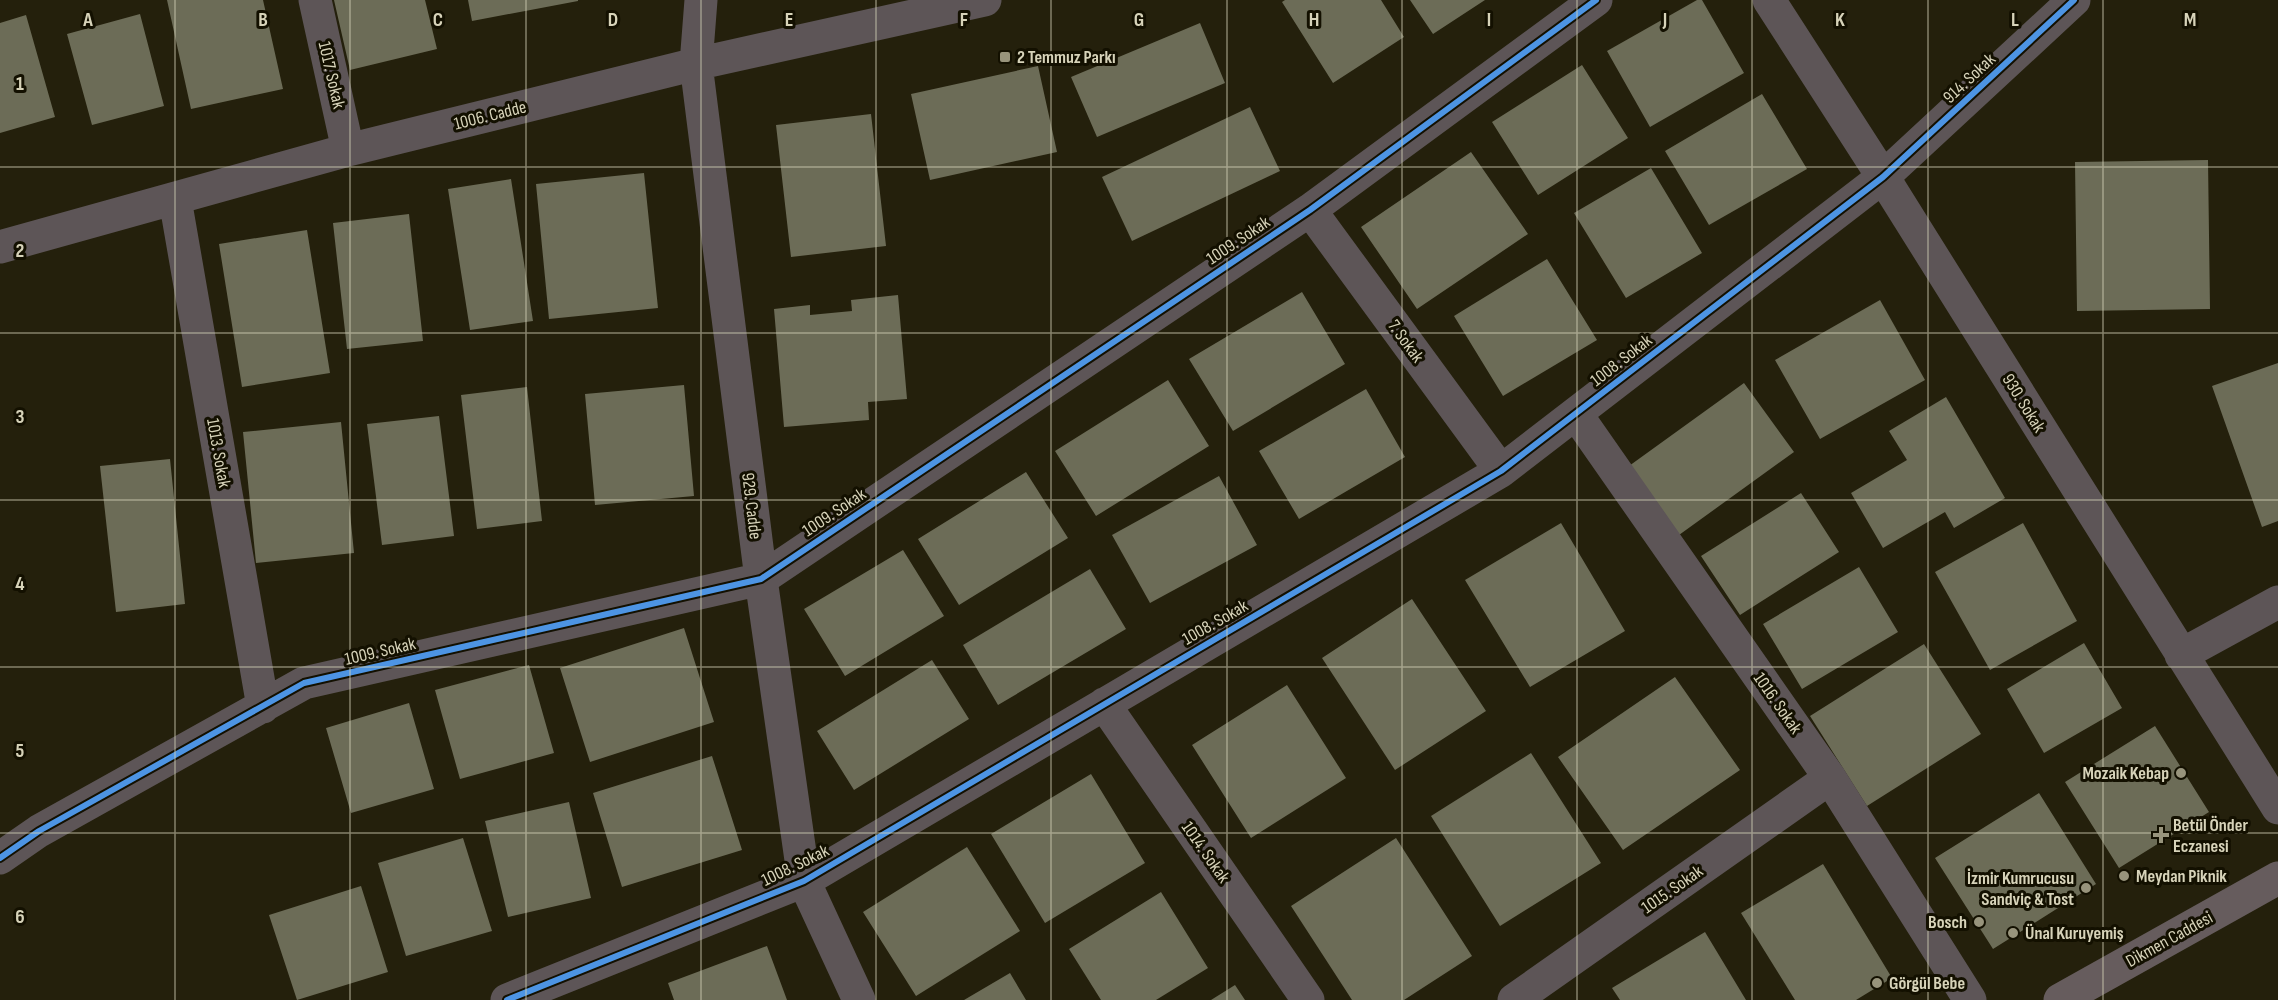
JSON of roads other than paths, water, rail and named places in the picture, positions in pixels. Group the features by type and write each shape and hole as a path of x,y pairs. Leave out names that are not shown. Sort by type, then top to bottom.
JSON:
{"main road":[{"name":"Dikmen Caddesi","path":"2060,1000 2278,878"}],"street":[{"name":"1017. Sokak","path":"315,0 348,150"},
{"name":"929. Cadde","path":"701,0 696,64 761,579 804,881 860,1000"},
{"name":"1006. Cadde","path":"0,247 348,150 696,64 985,0"},
{"name":"1009. Sokak","path":"0,858 39,831 304,683 761,579 1310,210 1596,0"},
{"name":"930. Sokak","path":"1769,0 1883,177 2278,808"},
{"name":"914. Sokak","path":"1883,177 2074,0"},
{"name":"1008. Sokak","path":"507,1000 804,881 1501,471 1883,177"},
{"name":"1013. Sokak","path":"175,199 262,707"},
{"name":"7. Sokak","path":"1310,210 1501,471"},
{"name":"1016. Sokak","path":"1576,414 1830,778 1970,1000"},
{"path":"2181,655 2278,602"},
{"name":"1014. Sokak","path":"1104,704 1308,1000"},
{"name":"1015. Sokak","path":"1514,1000 1830,778"}],"place":[{"name":"2 Temmuz Parkı","path":"1005,57"},
{"name":"Mozaik Kebap","path":"2181,773"},
{"name":"Betül Önder Eczanesi","path":"2161,835"},
{"name":"Meydan Piknik","path":"2124,876"},
{"name":"İzmir Kumrucusu Sandviç & Tost","path":"2086,888"},
{"name":"Bosch","path":"1979,922"},
{"name":"Ünal Kuruyemiş","path":"2013,933"},
{"name":"Görgül Bebe","path":"1877,983"}]}
